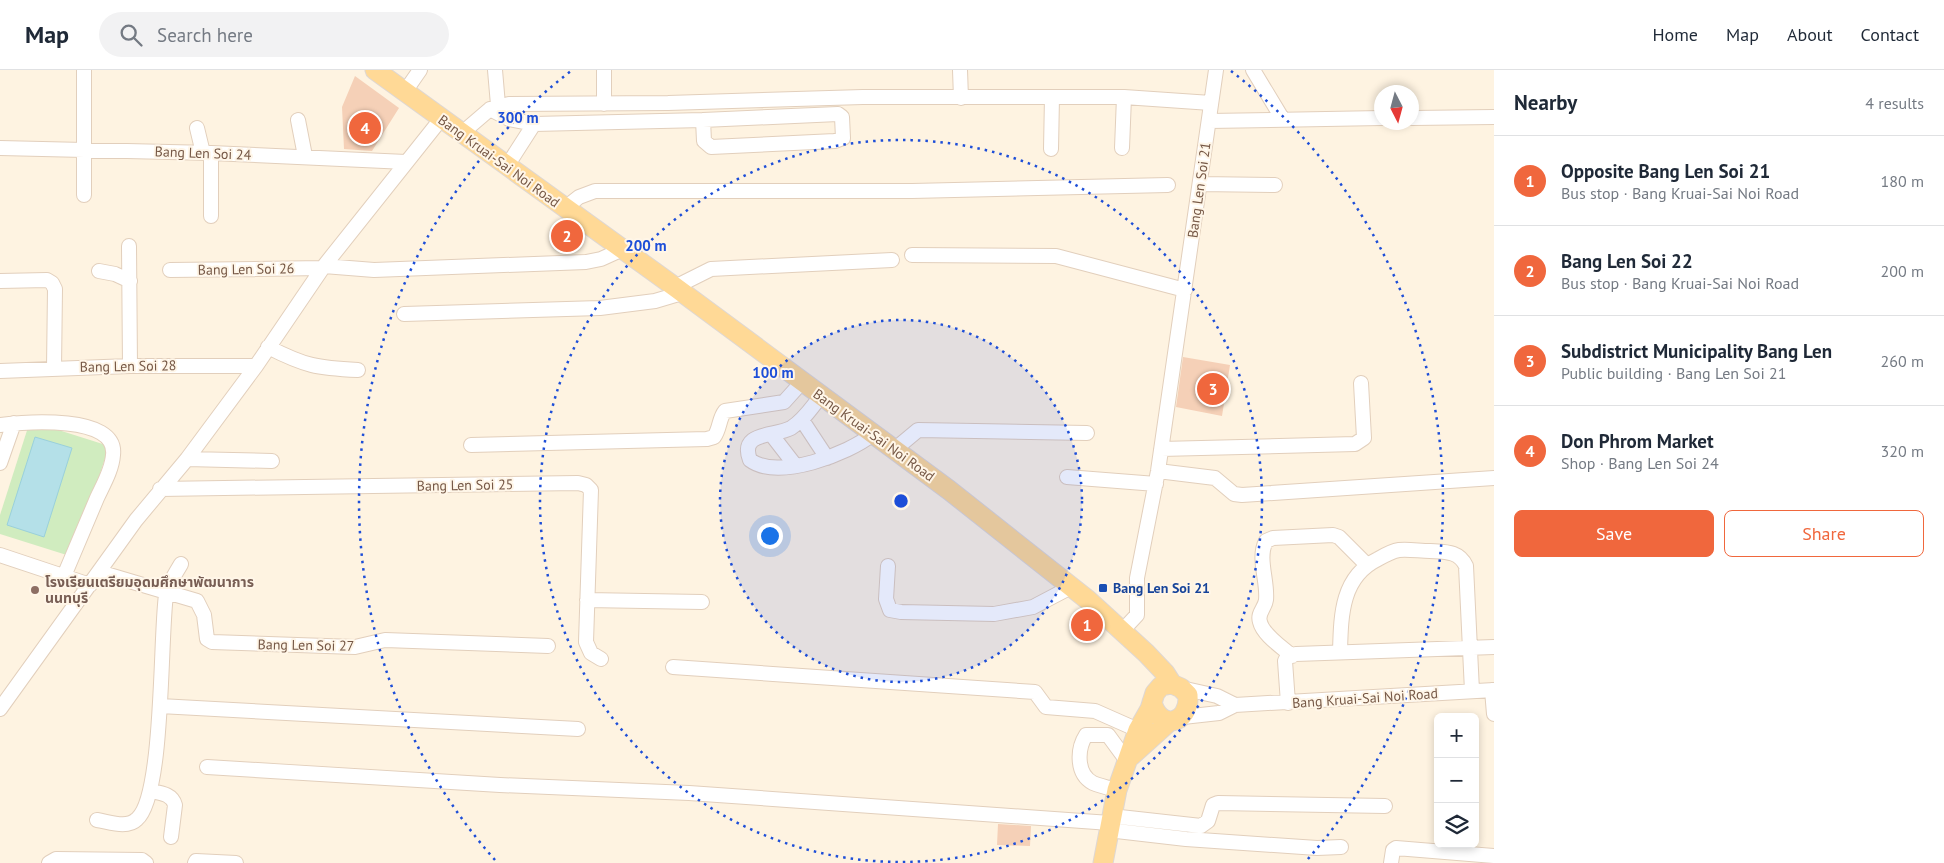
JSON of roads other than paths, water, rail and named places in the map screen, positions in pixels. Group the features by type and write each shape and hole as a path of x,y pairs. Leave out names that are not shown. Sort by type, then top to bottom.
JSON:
{"main road":[{"name":"Bang Kruai-Sai Noi Road","path":"375,70 404,93 623,249 873,434 1070,587 1122,631 1165,673 1165,692"},
{"path":"1165,692 1154,711 1161,718 1176,719"},
{"path":"1128,759 1189,707 1188,695 1165,692"},
{"path":"1103,863 1116,790 1138,730 1165,692"}],"street":[{"path":"84,70 84,195"},
{"path":"404,93 420,70"},
{"path":"494,107 495,70"},
{"path":"604,70 604,104"},
{"path":"960,70 961,98"},
{"name":"Bang Len Soi 21","path":"1122,631 1137,615 1137,578 1157,478 1216,70"},
{"path":"1253,70 1282,118"},
{"path":"462,133 494,107 864,97 1124,97 1212,103"},
{"path":"1051,149 1052,97"},
{"path":"1122,148 1124,97"},
{"path":"494,107 509,119 534,124 703,120 838,114 842,117 843,138 835,141 711,147 704,141 703,120"},
{"path":"1419,118 1494,117"},
{"path":"1209,121 1282,118 1374,118"},
{"path":"0,709 160,489 187,459 256,366 323,267 441,119"},
{"path":"298,120 305,156"},
{"path":"507,166 534,124"},
{"path":"197,128 207,153 211,216"},
{"name":"Bang Len Soi 24","path":"0,148 305,156 406,162"},
{"path":"1200,184 1275,185"},
{"path":"565,208 579,197 595,191 912,191 1168,185"},
{"path":"130,246 130,366"},
{"name":"Bang Len Soi 26","path":"170,270 323,267 374,270 586,262 601,259 623,249"},
{"path":"912,255 1056,256 1185,290"},
{"path":"404,314 600,308 655,301 679,290 711,269 892,260"},
{"path":"99,271 115,274 130,281"},
{"path":"0,281 46,280 52,283 55,289 54,368"},
{"path":"268,347 302,364 322,368 358,370"},
{"name":"Bang Len Soi 28","path":"0,371 130,366 256,366"},
{"path":"471,445 707,439 714,437 718,432 722,415 725,411 784,402 802,382"},
{"path":"1161,449 1355,444 1364,438 1361,383"},
{"path":"821,396 802,420 791,428 756,438 749,444 746,450 750,460 767,468 795,465 828,458 859,445 873,434"},
{"path":"802,420 828,458"},
{"path":"0,463 7,424 58,423 86,427 102,431 110,441 114,454 108,472 64,576"},
{"path":"894,450 918,430 1087,433"},
{"path":"771,434 795,465"},
{"path":"187,459 272,461"},
{"path":"1067,477 1215,478 1234,494 1242,495 1494,478"},
{"name":"Bang Len Soi 25","path":"160,489 586,484 591,490 586,642 591,653 601,659"},
{"path":"1292,656 1263,629 1259,621 1261,610 1266,600 1263,554 1266,541 1273,538 1333,535 1339,537 1367,566"},
{"path":"1340,652 1342,609 1345,595 1352,582 1370,562 1400,550 1453,553 1462,558 1466,566 1472,691"},
{"path":"0,555 90,585"},
{"path":"97,820 128,824 136,821 144,813 152,791 160,706 166,592 181,564"},
{"path":"888,566 886,599 890,610 902,612 994,614 1033,607 1070,587"},
{"name":"Bang Len Soi 27","path":"99,572 197,601 204,615 207,639 212,642 355,647 385,640 548,646"},
{"path":"588,600 702,602"},
{"path":"1288,703 1285,661 1292,656 1340,652 1494,647"},
{"path":"673,666 1035,692 1046,706 1095,711 1138,730"},
{"path":"1493,690 1494,714"},
{"name":"Bang Kruai-Sai Noi Road","path":"1176,719 1219,713 1235,706 1493,690"},
{"name":"Bang Kruai-Sai Noi Road","path":"1165,692 1217,696 1235,706"},
{"path":"160,706 578,729"},
{"path":"1116,790 1093,783 1087,778 1080,762 1081,743 1086,735 1108,735 1128,759"},
{"path":"207,767 500,785 689,793 1109,823 1201,826 1208,821 1213,805 1218,803 1385,806"},
{"path":"152,791 169,796 174,800 171,837"},
{"path":"1109,823 1214,841 1318,848 1341,847"},
{"path":"1390,863 1392,850 1396,848 1494,856"},
{"path":"49,863 56,859 142,860 146,863"},
{"path":"195,863 196,861 236,863"}],"water":[{"path":"35,437 72,448 44,537 7,525"}],"place":[{"name":"Don Phrom Market","path":"365,128"},
{"name":"Bang Len Soi 22","path":"567,236"},
{"name":"Subdistrict Municipality Bang Len","path":"1213,389"},
{"name":"Bang Len Soi 21","path":"1103,588"},
{"name":"โรงเรียนเตรียมอุดมศึกษาพัฒนาการ นนทบุรี","path":"35,590"},
{"name":"Opposite Bang Len Soi 21","path":"1087,625"}]}
